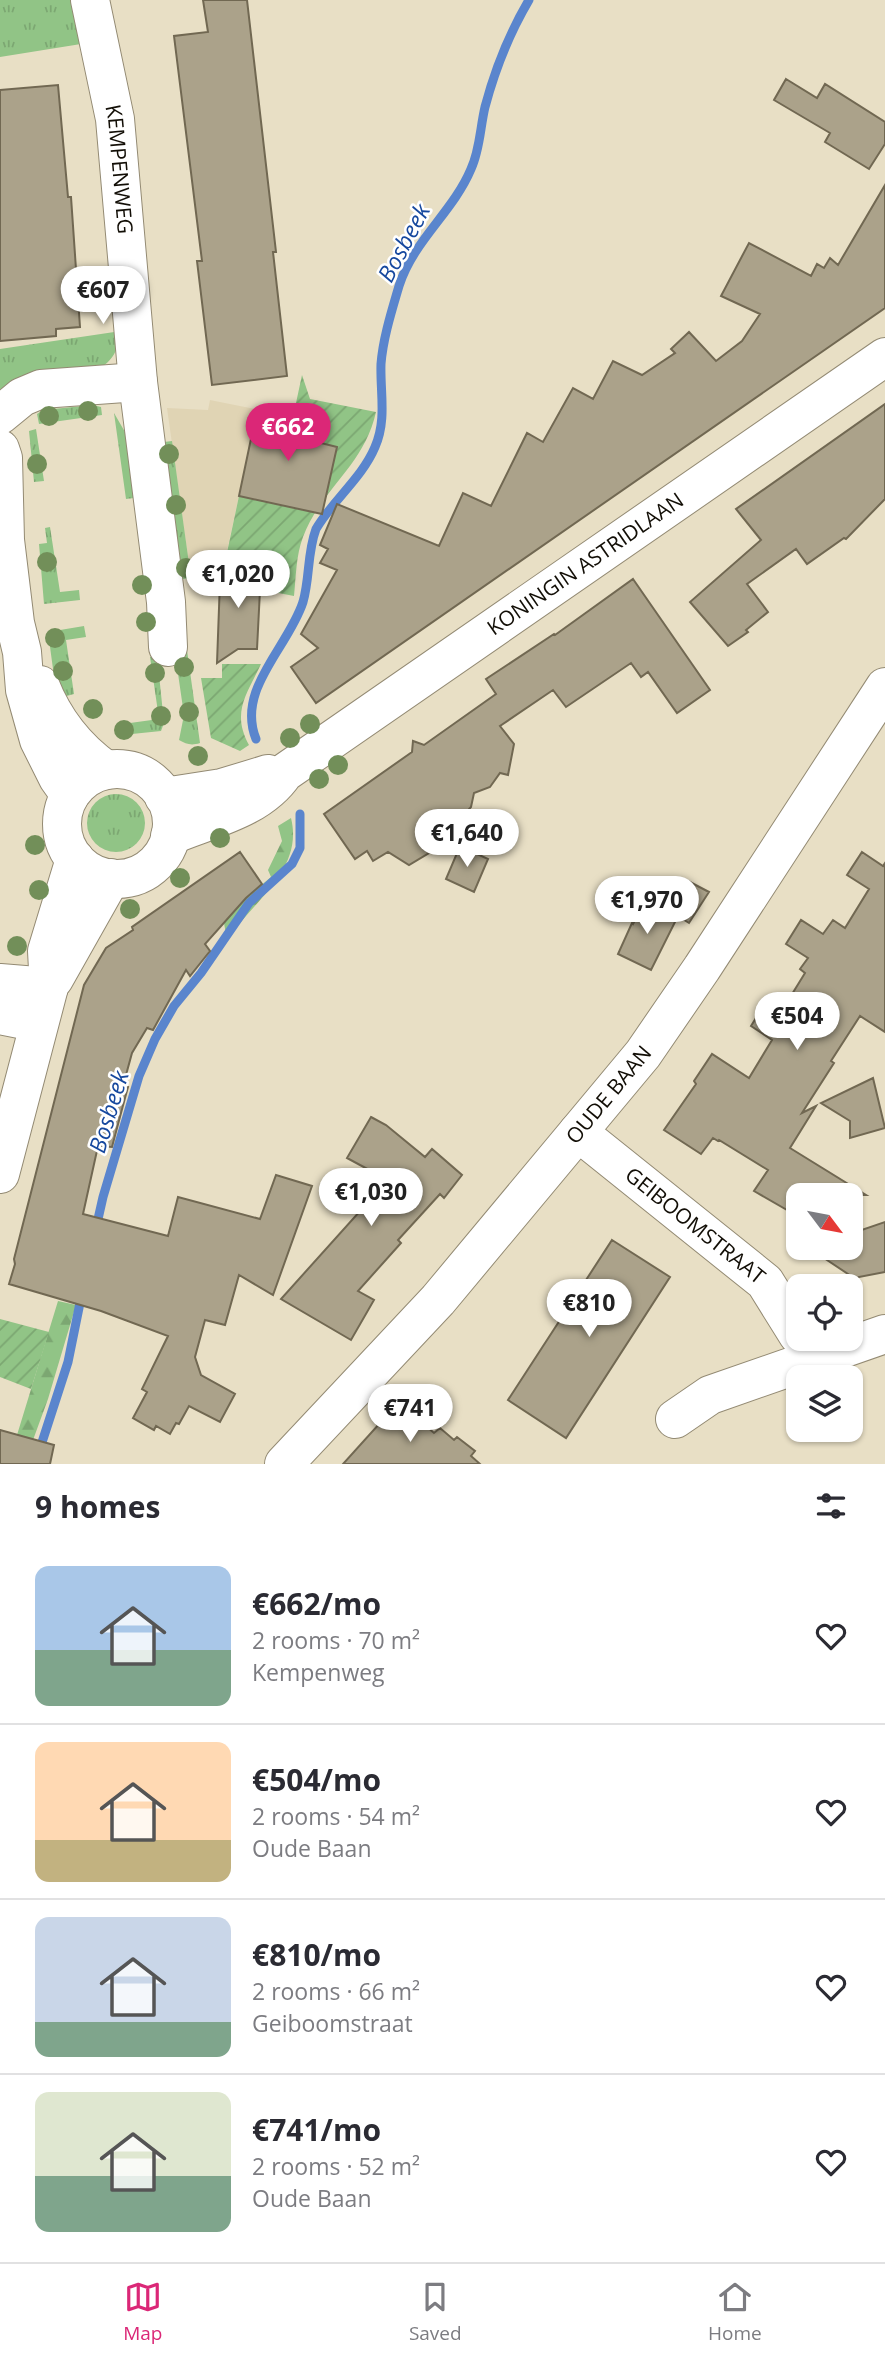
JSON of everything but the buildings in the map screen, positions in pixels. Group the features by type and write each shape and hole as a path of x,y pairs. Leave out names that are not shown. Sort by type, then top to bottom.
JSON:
{"street":[{"name":"KEMPENWEG","path":"90,0 115,120 138,382 166,602 168,647"},
{"name":"KONINGIN ASTRIDLAAN","path":"170,836 239,810 276,785 284,773 885,357"},
{"path":"0,415 22,397 41,389 138,382"},
{"path":"0,449 3,458 5,540 25,690 39,740 58,778 70,795"},
{"path":"22,652 62,729 87,756 106,770"},
{"name":"OUDE BAAN","path":"284,1464 438,1300 540,1181 643,1054 885,687"},
{"path":"106,770 140,774 158,788 171,816 170,836 162,854 149,868 131,877 111,878 91,873 75,859 64,839 62,828 65,806 70,795 86,779 106,770"},
{"name":"KONINGIN ASTRIDLAAN","path":"164,797 222,788 269,774 284,773"},
{"path":"49,987 47,951 75,859"},
{"path":"0,1174 49,987 111,878"},
{"path":"0,983 49,987"},
{"path":"0,1014 39,1023"},
{"name":"GEIBOOMSTRAAT","path":"578,1132 765,1282 786,1318"},
{"path":"863,1337 885,1334"},
{"path":"675,1419 710,1395 791,1351"}],"shaded area":[{"path":"210,400 255,409 257,406 325,424 337,447 328,490 306,511 239,496 220,583 191,578 167,408 208,410"}],"green space":[{"path":"0,0 72,0 81,44 0,57"},
{"path":"121,331 115,352 100,368 0,389 0,349"},
{"path":"302,375 310,399 376,412 362,448 320,505 303,537 294,596 253,588 257,569 225,562 239,496 306,511 328,489 337,447 321,443 325,424 293,417"},
{"path":"93,405 101,407 102,415 39,424 37,414 43,410"},
{"path":"114,413 125,432 134,498 126,499"},
{"path":"36,429 44,481 34,482 29,431"},
{"path":"172,441 191,578 183,579 164,442"},
{"path":"50,527 60,592 79,590 80,600 44,604 39,544 47,543 45,528"},
{"path":"84,626 86,637 66,640 74,694 63,697 53,669 48,632"},
{"path":"186,643 200,743 194,744 179,740 184,715 174,646"},
{"path":"157,655 164,723 161,731 132,734 130,723 159,719 150,657"},
{"path":"222,664 261,664 243,703 241,723 249,745 240,751 211,738 201,678 222,678"},
{"path":"110,794 122,794 137,802 145,817 145,829 137,844 122,852 110,852 95,844 87,829 87,817 95,802"},
{"path":"291,818 293,837 290,854 283,869 227,940 224,923 246,898 271,877 268,870 282,841 278,826"},
{"path":"58,1301 76,1305 33,1440 17,1435"},
{"path":"0,1319 49,1332 31,1389 0,1377"}],"waterway":[{"name":"Bosbeek","path":"256,739 252,721 253,703 266,669 303,602 316,529 363,469 379,437 382,416 382,354 399,286 414,255 454,199 471,169 493,79 529,0"},
{"name":"Bosbeek","path":"96,1228 139,1076 155,1039 174,1006 201,973 249,903 292,864 300,848 300,814"},
{"name":"Bosbeek","path":"35,1464 68,1362 82,1293"}]}
